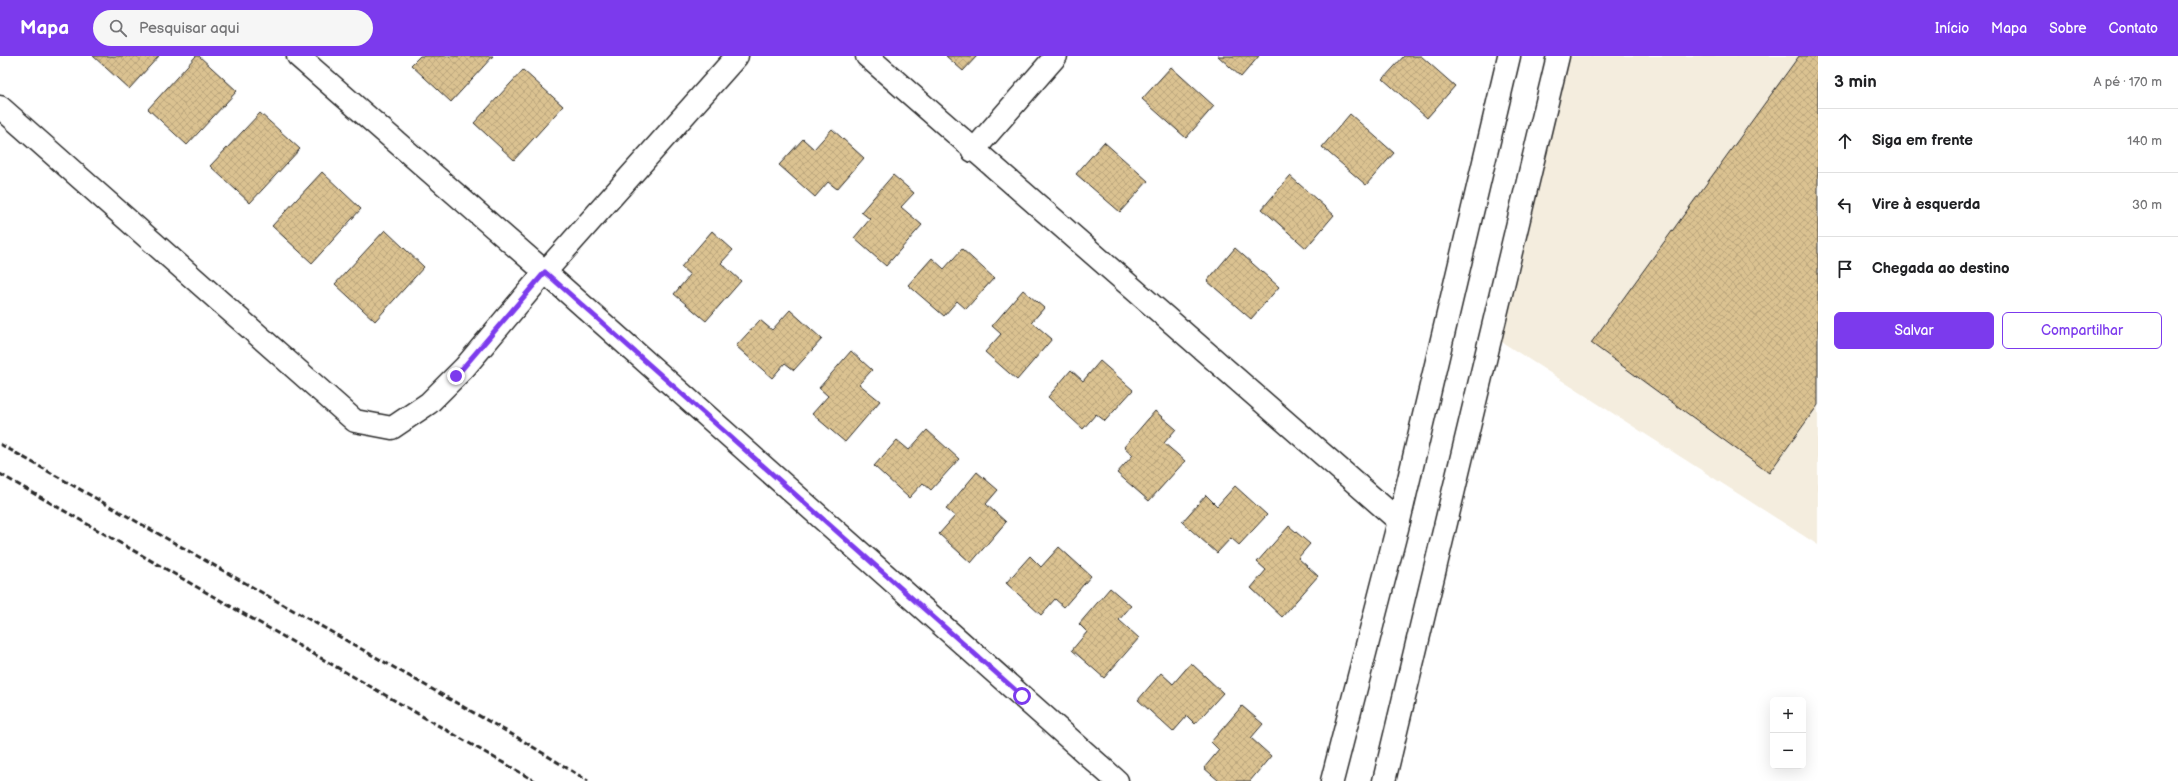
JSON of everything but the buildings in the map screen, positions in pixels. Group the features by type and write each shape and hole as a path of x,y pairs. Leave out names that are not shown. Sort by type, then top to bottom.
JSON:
{"street":[{"path":"298,56 545,272 1117,781"},
{"path":"0,107 355,421 392,428 429,403 464,367 545,272 737,56"},
{"path":"866,56 973,151 1399,521"},
{"path":"973,151 1056,56"},
{"path":"1332,781 1399,521 1509,56"},
{"path":"1384,781 1558,56"}],"shaded area":[{"path":"1558,56 1818,56 1818,545 1491,335"}],"railway":[{"path":"0,444 520,739 588,781"},
{"path":"0,474 535,781"}],"route":[{"path":"456,376 545,272 1022,696"}]}
